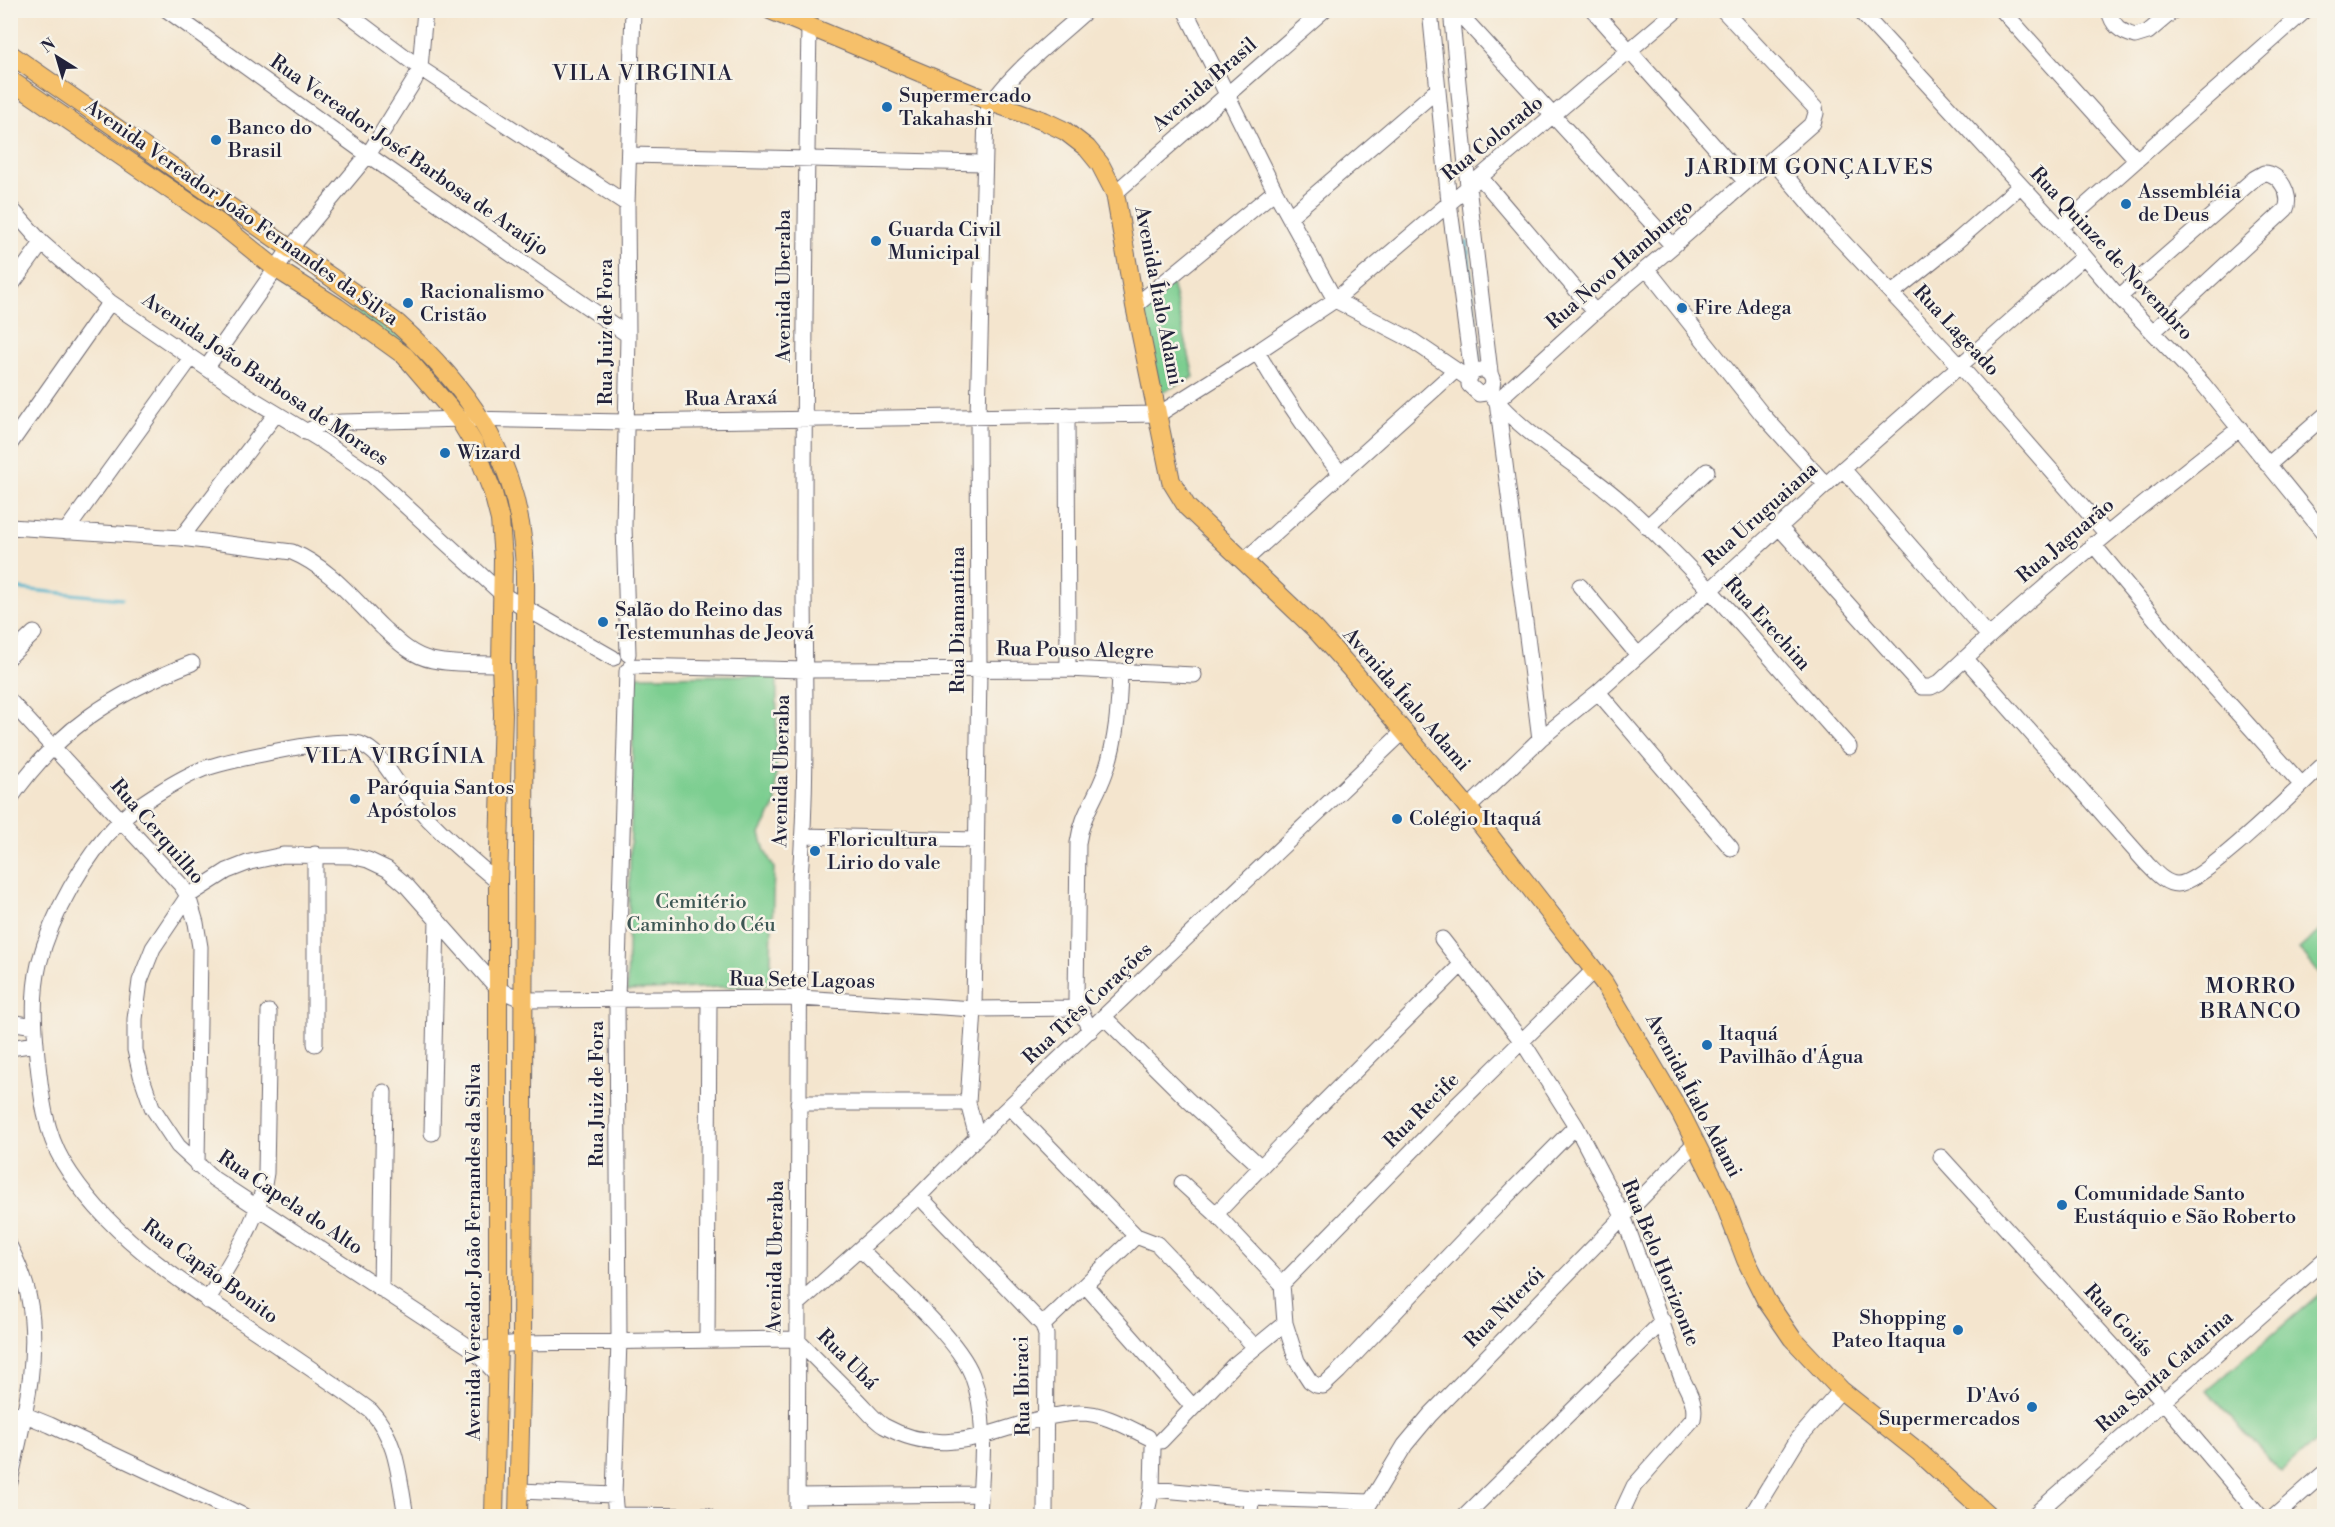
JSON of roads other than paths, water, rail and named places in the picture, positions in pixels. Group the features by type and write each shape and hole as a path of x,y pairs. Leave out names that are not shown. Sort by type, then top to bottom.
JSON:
{"main road":[{"name":"Avenida Ítalo Adami","path":"770,10 991,102 1044,121 1076,138 1100,164 1115,193 1135,306 1172,481 1180,498 1208,528 1314,628 1404,731 1468,808 1614,997 1652,1062 1720,1192 1746,1260 1766,1300 1792,1338 1841,1390 1920,1454 1989,1516"},
{"name":"Avenida Vereador João Fernandes da Silva","path":"10,54 397,323 442,367 481,419 500,454 513,490 523,545 525,609 522,1343 518,1516"},
{"name":"Avenida Vereador João Fernandes da Silva","path":"10,80 219,223 276,268 394,347 429,382 459,419 486,470 496,502 502,538 503,595 501,664 503,714 498,882 498,1376 494,1516"},
{"path":"80,128 94,112"},
{"path":"498,1098 523,1098"},
{"path":"496,1440 520,1442"}],"street":[{"name":"Rua Vereador José Barbosa de Araújo","path":"167,10 368,155 628,335"},
{"path":"343,10 420,68 627,204"},
{"path":"207,367 289,250 368,155 414,81 420,68 425,10"},
{"name":"Rua Juiz de Fora","path":"616,1516 614,1495 619,1340 617,999 625,662 627,204 633,10"},
{"path":"991,102 1010,81 1087,10"},
{"path":"1185,10 1275,191 1335,300 1410,339 1456,370 1471,376"},
{"name":"Avenida Brasil","path":"1115,193 1324,10"},
{"path":"1430,10 1437,90 1471,376"},
{"path":"1450,10 1490,372 1494,384 1493,396 1540,739"},
{"path":"1456,10 1673,246"},
{"path":"1593,10 1746,182"},
{"name":"Rua Colorado","path":"1159,414 1335,300 1677,10"},
{"name":"Rua Novo Hamburgo","path":"1493,396 1647,269 1808,129 1816,117 1815,108 1723,10"},
{"name":"Rua Quinze de Novembro","path":"1859,10 2060,228 2120,297 2203,384 2325,533"},
{"path":"2109,10 2112,21 2118,28 2135,36 2148,32 2174,10"},
{"path":"2060,228 2306,10"},
{"path":"2002,11 2136,159"},
{"name":"Avenida Uberaba","path":"796,1516 809,27"},
{"path":"1290,216 1437,90"},
{"name":"Rua Diamantina","path":"977,1137 968,1103 974,1009 979,670 978,415 983,164 986,113 991,102"},
{"path":"630,155 983,164"},
{"name":"Rua Lageado","path":"1772,160 1830,228 1959,365 2106,533"},
{"path":"2120,297 2255,178 2264,173 2273,175 2288,194 2286,209 2153,332"},
{"path":"1471,184 1595,312"},
{"path":"1892,293 1956,242 2020,186"},
{"path":"1135,306 1275,191"},
{"name":"Avenida João Barbosa de Moraes","path":"10,207 42,243 110,302 191,358 372,475 503,595 525,609"},
{"path":"10,287 42,243"},
{"name":"Rua Uruguaiana","path":"1468,808 1540,739 1598,692 1708,590 2084,256"},
{"path":"1647,269 1762,414 1826,485"},
{"path":"10,444 110,302"},
{"path":"1257,352 1306,430 1340,473"},
{"path":"66,531 191,358"},
{"path":"1471,376 1484,369 1490,372"},
{"path":"1244,561 1456,370"},
{"name":"Rua Erechim","path":"1471,376 1469,385 1473,391 1493,396 1531,434 1607,490 1647,527 1708,590 1849,747"},
{"path":"181,538 276,414"},
{"name":"Rua Araxá","path":"305,432 322,424 342,422 459,419 627,422 1159,414"},
{"path":"1067,415 1068,669"},
{"path":"2268,465 2325,416"},
{"name":"Rua Jaguarão","path":"1779,527 1922,687 1931,687 1939,683 2106,533 2240,428"},
{"path":"1843,469 1989,636"},
{"path":"1647,527 1707,471"},
{"path":"10,527 181,538 292,552 307,558 324,570 398,642 413,653 432,660 501,664"},
{"path":"2094,544 2181,650 2301,784"},
{"path":"1580,586 1638,655"},
{"name":"Rua Pouso Alegre","path":"525,609 625,662 805,670 1068,669 1194,675"},
{"path":"10,656 34,633"},
{"path":"1965,658 2147,864 2167,881 2178,885 2202,874 2325,764"},
{"path":"10,799 30,770 52,746 93,712 152,679 192,663"},
{"path":"1090,1031 1076,999 1078,843 1083,818 1105,773 1110,755 1119,711 1120,671"},
{"path":"1598,692 1731,848"},
{"name":"Rua Cerquilho","path":"10,701 188,896 200,947 197,1165"},
{"name":"Rua Três Corações","path":"798,1304 919,1196 977,1137 1105,1018 1404,731"},
{"name":"Rua Capão Bonito","path":"406,1516 397,1463 383,1423 346,1392 207,1301 146,1256 108,1220 62,1161 50,1134 41,1100 34,1026 39,963 50,932 75,880 121,820 170,786 202,770 280,750 343,742 359,744 378,756 429,821 498,882"},
{"path":"803,836 975,840"},
{"path":"315,854 315,1044"},
{"name":"Rua Capela do Alto","path":"498,989 406,885 387,869 368,860 351,856 283,855 250,862 226,871 188,896 153,948 141,981 135,1019 135,1050 152,1107 173,1138 197,1165 259,1210 474,1350 498,1376"},
{"path":"432,1133 437,919"},
{"name":"Rua Belo Horizonte","path":"1442,939 1522,1041 1576,1126 1624,1218 1681,1376 1693,1401 1695,1412 1693,1419 1634,1486 1620,1516"},
{"path":"1216,1214 1462,964"},
{"name":"Rua Recife","path":"1282,1284 1594,970"},
{"path":"498,989 524,1000"},
{"name":"Rua Sete Lagoas","path":"524,1000 800,998 974,1009 1079,1008"},
{"path":"707,1339 709,1000"},
{"path":"207,1301 259,1210 266,1173 270,1056 269,1012"},
{"path":"1105,1018 1188,1100 1261,1167"},
{"path":"10,1022 34,1026"},
{"path":"10,1048 36,1044"},
{"path":"381,1289 384,1092"},
{"path":"798,1103 968,1103"},
{"path":"1010,1107 1136,1236 1157,1244 1255,1347"},
{"path":"1182,1183 1216,1214 1282,1284 1285,1323 1297,1361 1304,1374 1316,1385 1323,1386 1576,1126"},
{"name":"Rua Niterói","path":"1362,1516 1405,1445 1430,1415 1695,1143"},
{"name":"Rua Goiás","path":"1941,1157 2163,1401 2260,1516"},
{"name":"Rua Ibiraci","path":"919,1196 1043,1325 1046,1335 1046,1516"},
{"path":"1043,1325 1136,1236"},
{"path":"10,1247 29,1297 33,1323 32,1364 17,1414 10,1482"},
{"path":"860,1249 957,1349 972,1375 979,1401 982,1437 979,1516"},
{"name":"Rua Santa Catarina","path":"2033,1516 2325,1260"},
{"path":"1086,1286 1193,1407"},
{"path":"1465,1516 1663,1321"},
{"path":"1146,1516 1152,1489 1154,1442 1255,1347 1285,1323"},
{"name":"Rua Ubá","path":"498,1345 619,1340 796,1339 882,1425 905,1435 927,1441 956,1441 982,1437 1045,1418 1080,1413 1097,1414 1154,1442"},
{"path":"474,1350 498,1345"},
{"path":"1751,1516 1798,1440 1841,1390"},
{"path":"17,1414 244,1516"},
{"path":"2275,1516 2325,1473"},
{"path":"1152,1489 1252,1498 1370,1502"},
{"path":"519,1491 614,1495"},
{"path":"797,1497 980,1494"},
{"path":"1249,1516 1252,1498"},
{"path":"616,1516 707,1516"}],"waterway":[{"path":"1467,242 1479,360"},
{"path":"10,588 122,599"}],"place":[{"name":"Supermercado Takahashi","path":"887,107"},
{"name":"Banco do Brasil","path":"216,140"},
{"name":"Assembléia de Deus","path":"2126,204"},
{"name":"Guarda Civil Municipal","path":"876,241"},
{"name":"Racionalismo Cristão","path":"408,303"},
{"name":"Fire Adega","path":"1682,308"},
{"name":"Wizard","path":"445,453"},
{"name":"Salão do Reino das Testemunhas de Jeová","path":"603,622"},
{"name":"Paróquia Santos Apóstolos","path":"355,799"},
{"name":"Colégio Itaquá","path":"1397,819"},
{"name":"Floricultura Lirio do vale","path":"815,851"},
{"name":"Itaquá Pavilhão d'Água","path":"1707,1045"},
{"name":"Comunidade Santo Eustáquio e São Roberto","path":"2062,1205"},
{"name":"Shopping Pateo Itaqua","path":"1958,1330"},
{"name":"D'Avó Supermercados","path":"2032,1407"}],"district":[{"name":"VILA VIRGINIA","path":"643,73"},
{"name":"JARDIM GONÇALVES","path":"1810,167"},
{"name":"VILA VIRGÍNIA","path":"395,756"},
{"name":"MORRO BRANCO","path":"2251,998"}],"park label":[{"name":"Cemitério Caminho do Céu","path":"701,914"}]}
